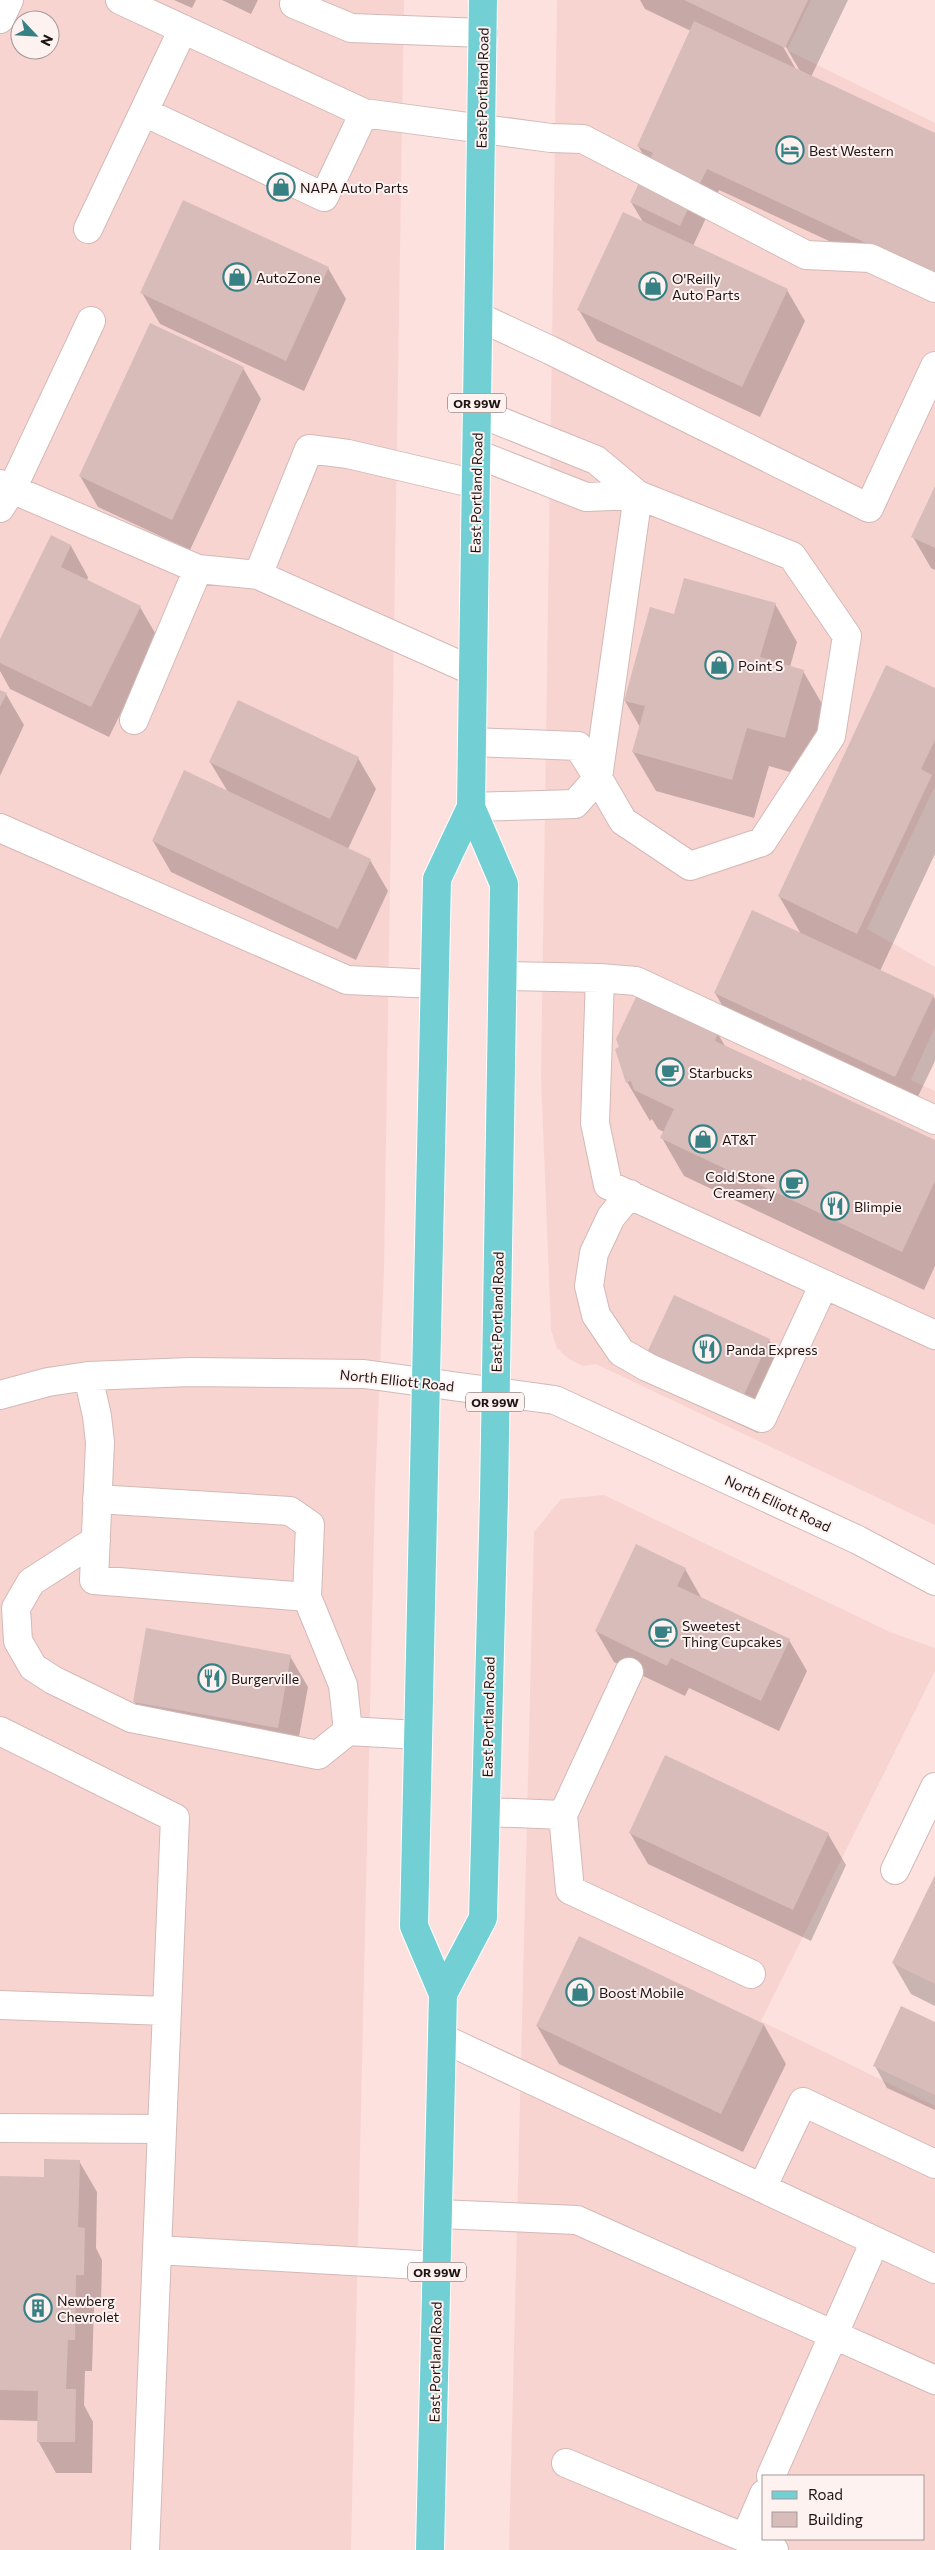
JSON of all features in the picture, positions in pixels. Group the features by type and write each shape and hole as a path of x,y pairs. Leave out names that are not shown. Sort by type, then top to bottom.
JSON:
{"main road":[{"name":"East Portland Road","path":"430,2550 444,1994 483,1918 496,1392 504,884 471,807 483,0"},
{"name":"East Portland Road","path":"444,1994 414,1926 437,879 471,807"}],"street":[{"path":"0,20 9,0"},
{"path":"120,0 364,112 551,138 583,139 806,255 870,258 935,288"},
{"path":"296,0 294,4 351,28 483,33"},
{"path":"88,229 183,29"},
{"path":"144,112 324,197 364,112"},
{"path":"478,317 550,350 869,508 935,366"},
{"path":"91,321 4,493 198,569 258,575 473,671"},
{"path":"472,742 578,746 623,820 690,866 762,842 831,736 847,636 792,556 638,496 596,460 477,412"},
{"path":"258,575 309,449 348,454 476,484"},
{"path":"477,454 586,497 638,496"},
{"path":"471,807 575,804 598,778 638,496"},
{"path":"134,720 198,569"},
{"path":"0,828 347,980 435,984"},
{"path":"503,976 600,978 636,981 935,1120"},
{"path":"600,978 595,1123 608,1185 824,1284 932,1327"},
{"path":"630,1194 610,1217 594,1253 589,1286 596,1316 620,1352 648,1367 762,1418 824,1284"},
{"name":"North Elliott Road","path":"0,1395 48,1382 88,1376 190,1372 364,1374 555,1400 858,1540 932,1572"},
{"path":"88,1376 97,1416 100,1442 94,1580 306,1597"},
{"path":"97,1499 290,1511 310,1525 306,1597 343,1685 348,1731"},
{"path":"96,1540 31,1582 16,1608 18,1641 33,1668 53,1680 131,1718 318,1755 348,1731 418,1736"},
{"path":"629,1672 563,1814 570,1890 751,1974"},
{"path":"0,1731 176,1818 145,2550"},
{"path":"895,1870 935,1787"},
{"path":"486,1812 563,1814"},
{"path":"0,2006 168,2011"},
{"path":"442,2038 935,2269"},
{"path":"762,2188 803,2102 935,2164"},
{"path":"0,2128 162,2129"},
{"path":"438,2214 577,2220 935,2380"},
{"path":"772,2475 874,2240"},
{"path":"157,2250 437,2266"},
{"path":"566,2463 774,2550"},
{"path":"745,2538 762,2499"}],"shaded area":[{"path":"0,0 404,0 384,1270 375,1491 351,2550 0,2550"},
{"path":"557,0 811,0 787,50 935,123 935,786 867,929 935,967 935,1027 911,1080 935,1091 935,1525 596,1364 583,1366 569,1359 557,1348 551,1330 541,1077"},
{"path":"604,1495 890,1632 935,1648 935,1671 761,2021 935,2106 935,2550 509,2550 534,1532 561,1499"}],"building":[{"path":"684,0 808,0 785,48"},
{"name":"Best Western","path":"694,21 935,133 935,275 707,169 680,226 630,202 653,153 637,146"},
{"path":"183,200 329,267 286,361 140,293"},
{"path":"623,212 788,289 742,387 577,310"},
{"path":"150,323 244,367 172,520 79,476"},
{"path":"935,486 935,548 911,537"},
{"path":"51,535 71,545 61,567 141,606 91,707 0,663 0,639"},
{"path":"684,578 776,603 760,657 804,670 785,738 747,728 732,780 632,752 645,706 624,701 650,607 674,614"},
{"path":"886,665 935,688 935,740 921,769 932,775 857,934 778,896"},
{"path":"0,690 7,693 0,707"},
{"path":"238,700 359,757 330,819 209,762"},
{"path":"184,770 371,859 338,929 152,841"},
{"path":"752,910 934,995 895,1077 714,993"},
{"path":"637,995 718,1033 715,1041 801,1081 802,1078 935,1140 935,1181 902,1252 660,1138 674,1109 634,1090 631,1081 626,1083 615,1049 619,1047 616,1039"},
{"name":"Panda Express","path":"674,1295 770,1339 740,1403 644,1359"},
{"path":"636,1544 686,1568 677,1586 790,1639 761,1701 671,1658 667,1666 595,1631"},
{"name":"Burgerville","path":"146,1628 291,1655 278,1728 133,1702"},
{"path":"665,1755 829,1833 793,1910 629,1833"},
{"path":"935,1875 935,1984 892,1963"},
{"path":"579,1936 764,2024 721,2114 536,2026"},
{"path":"901,2006 935,2022 935,2095 873,2066"},
{"name":"Newberg Chevrolet","path":"44,2159 80,2160 78,2227 85,2228 84,2275 76,2275 75,2340 68,2340 66,2389 76,2389 75,2442 37,2442 38,2391 0,2390 0,2176 44,2177"}],"place":[{"name":"Best Western","path":"790,150"},
{"name":"NAPA Auto Parts","path":"281,187"},
{"name":"AutoZone","path":"237,277"},
{"name":"O'Reilly Auto Parts","path":"653,286"},
{"name":"Point S","path":"719,665"},
{"name":"Starbucks","path":"670,1072"},
{"name":"AT&T","path":"703,1139"},
{"name":"Cold Stone Creamery","path":"794,1184"},
{"name":"Blimpie","path":"835,1206"},
{"name":"Panda Express","path":"707,1349"},
{"name":"Sweetest Thing Cupcakes","path":"663,1633"},
{"name":"Burgerville","path":"212,1678"},
{"name":"Boost Mobile","path":"580,1992"},
{"name":"Newberg Chevrolet","path":"38,2308"}]}
